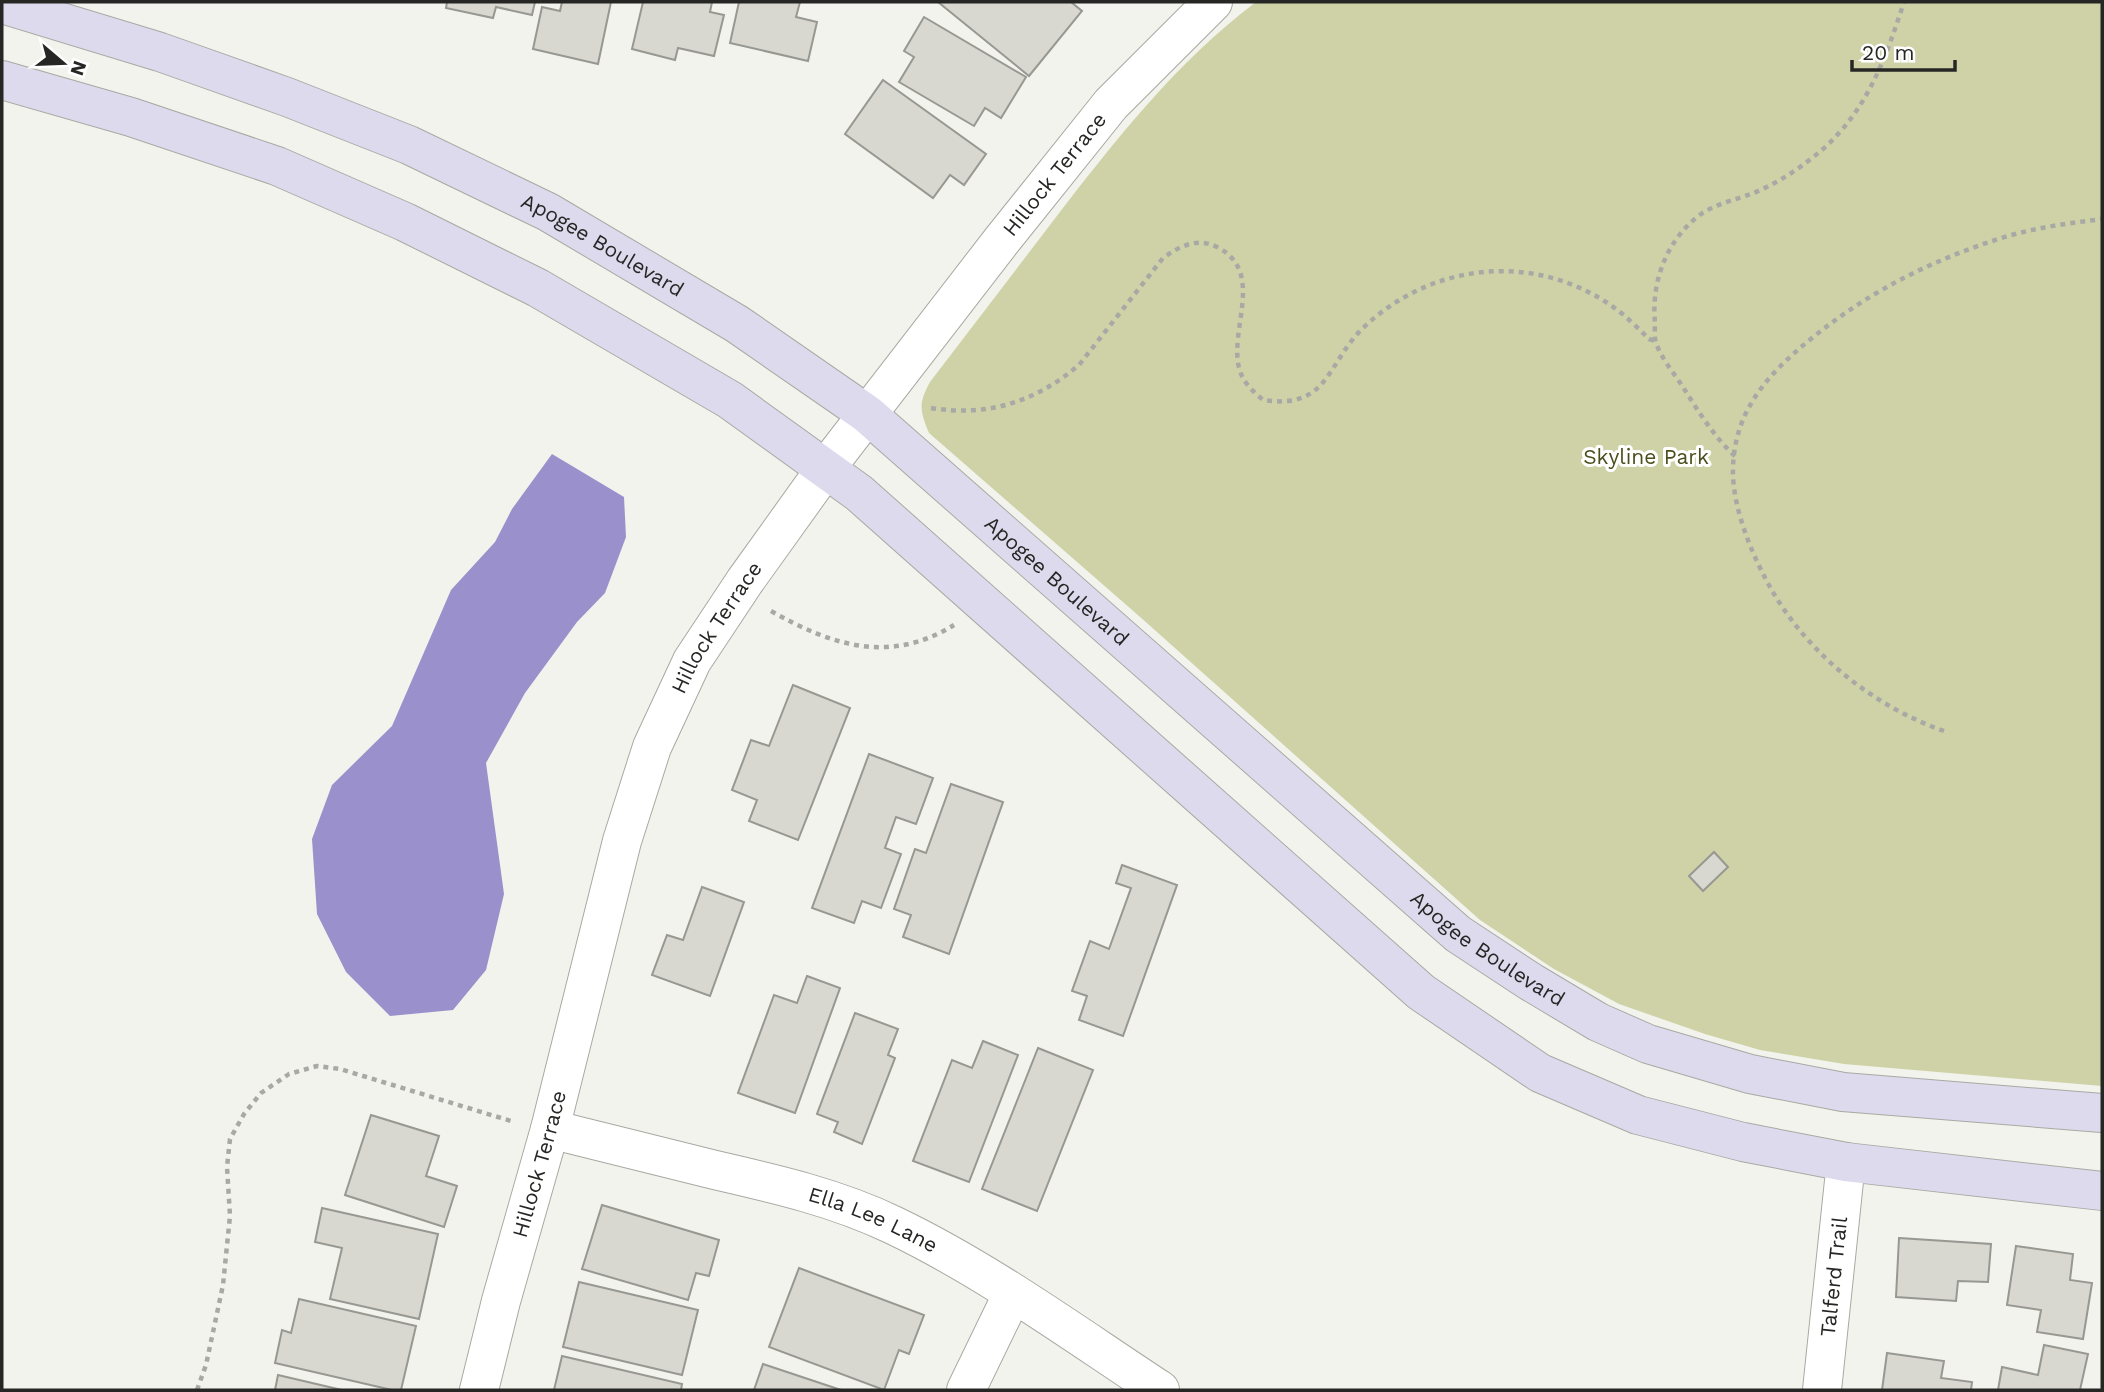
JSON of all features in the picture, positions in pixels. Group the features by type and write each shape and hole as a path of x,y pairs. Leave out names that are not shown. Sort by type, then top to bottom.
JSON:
{"street":[{"name":"Hillock Terrace","path":"479,1390 501,1300 550,1129 622,841 652,747 692,661 826,468 1111,104 1213,2"},
{"name":"Apogee Boulevard","path":"2,4 160,52 287,97 409,145 548,212 737,324 867,414 1458,934 1598,1022 1648,1044 1750,1074 1843,1092 2102,1113"},
{"path":"2,80 131,117 277,166 405,222 538,288 719,393 859,493 1421,992 1540,1073 1638,1115 1743,1142 1846,1162 2102,1191"},
{"name":"Ella Lee Lane","path":"550,1129 790,1188 833,1201 891,1224 940,1249 1013,1293 1160,1390"},
{"name":"Talferd Trail","path":"1822,1390 1846,1162"},
{"path":"966,1390 1013,1293"}],"path":[{"path":"1735,456 1724,446 1699,411 1655,341 1654,298 1659,272 1677,239 1701,215 1714,207 1772,184 1800,167 1824,148 1845,125 1872,87 1884,62 1905,2"},
{"path":"1944,731 1909,717 1847,677 1813,645 1786,614 1764,577 1738,507 1733,469 1737,439 1750,405 1764,383 1789,357 1841,314 1912,273 1951,255 2011,235 2102,219"},
{"path":"931,408 975,411 996,408 1039,393 1063,379 1079,365 1163,258 1179,246 1196,243 1211,244 1225,251 1244,282 1238,347 1240,371 1245,383 1263,400 1300,400 1312,394 1348,346 1380,314 1408,295 1430,285 1479,272 1535,273 1558,279 1609,304 1649,339 1655,341"},
{"path":"771,611 812,633 834,641 864,646 888,647 915,643 954,624"},
{"path":"197,1390 206,1364 223,1285 230,1216 227,1167 230,1139 244,1114 261,1093 289,1074 317,1066 340,1069 510,1121"}],"green space":[{"name":"Skyline Park","path":"1256,2 2102,2 2102,1086 1844,1064 1760,1050 1619,1004 1554,969 1480,920 929,433 922,407 930,382 1099,162 1147,104 1199,50"}],"shaded area":[{"path":"552,454 624,497 626,537 605,593 577,622 525,693 486,763 504,894 486,970 453,1010 390,1016 346,972 317,914 312,839 332,785 392,726 451,590 495,542 512,509"}],"building":[{"path":"447,2 535,2 532,15 496,7 493,18 446,8"},
{"path":"562,2 611,2 598,64 533,49 542,7 560,11"},
{"path":"643,2 712,2 710,12 724,15 714,56 678,48 675,60 632,49"},
{"path":"739,2 800,2 796,17 817,22 808,61 730,43"},
{"path":"938,2 1071,2 1082,11 1029,76"},
{"path":"924,17 1026,77 1001,118 985,108 974,126 899,82 914,57 904,51"},
{"path":"883,80 986,154 964,185 950,175 933,198 845,134"},
{"path":"793,685 850,708 798,840 749,821 757,800 732,790 751,740 769,746"},
{"path":"869,754 933,778 916,824 896,817 885,848 901,854 881,908 862,901 854,923 812,908"},
{"path":"951,784 1003,802 949,954 903,937 911,915 894,909 915,849 926,853"},
{"path":"1714,852 1728,867 1703,891 1689,876"},
{"path":"1122,865 1177,885 1123,1036 1079,1020 1087,996 1072,991 1090,941 1109,949 1131,888 1116,883"},
{"path":"702,887 744,902 710,996 652,975 667,935 683,940"},
{"path":"807,976 840,988 795,1113 738,1093 774,995 797,1003"},
{"path":"855,1013 898,1029 888,1055 895,1058 862,1144 834,1132 838,1122 817,1114"},
{"path":"983,1041 1018,1055 969,1182 913,1161 952,1060 972,1068"},
{"path":"1038,1048 1093,1070 1037,1211 982,1189"},
{"path":"371,1115 439,1136 426,1176 457,1186 444,1227 345,1195"},
{"path":"602,1205 719,1240 709,1276 696,1273 688,1300 582,1269"},
{"path":"322,1208 438,1234 419,1319 330,1299 342,1248 315,1242"},
{"path":"1899,1238 1991,1244 1988,1282 1958,1281 1956,1301 1896,1297"},
{"path":"2016,1246 2073,1254 2070,1280 2092,1283 2083,1339 2037,1332 2041,1310 2007,1305"},
{"path":"799,1268 924,1315 909,1354 899,1350 884,1390 769,1347"},
{"path":"579,1282 698,1310 682,1375 563,1347"},
{"path":"299,1299 416,1326 401,1390 275,1363 282,1330 291,1333"},
{"path":"2044,1345 2088,1354 2080,1390 1998,1390 2002,1367 2038,1375"},
{"path":"1887,1353 1944,1361 1941,1378 1972,1382 1971,1390 1882,1390"},
{"path":"562,1356 682,1384 681,1390 554,1390"},
{"path":"763,1364 841,1390 754,1390"},
{"path":"278,1375 342,1390 275,1390"}]}
